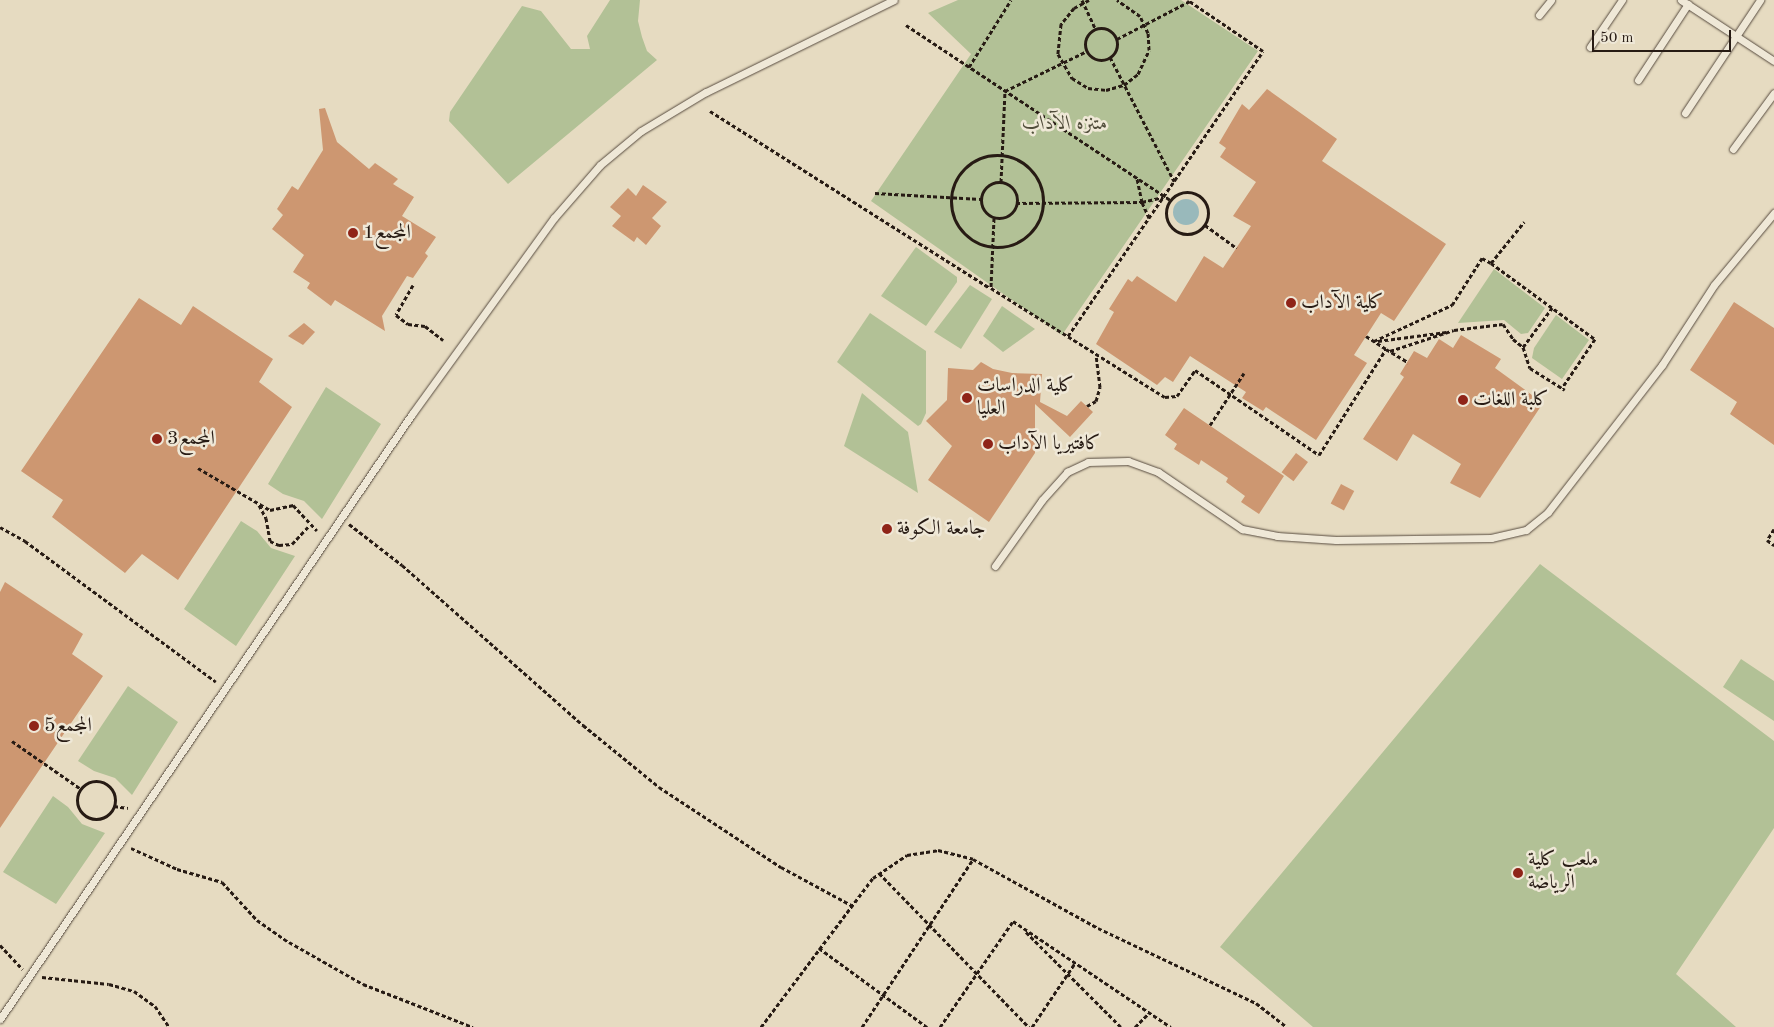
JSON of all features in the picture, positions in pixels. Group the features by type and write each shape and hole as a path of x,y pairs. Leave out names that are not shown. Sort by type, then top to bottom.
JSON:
{"lane":[{"path":"0,1019 340,518 554,218 600,165 642,131 706,92 894,0"},
{"path":"1539,15 1551,0"},
{"path":"1590,47 1622,0"},
{"path":"1685,113 1760,0"},
{"path":"1638,80 1684,2 1774,61"},
{"path":"1733,149 1774,93"},
{"path":"995,566 1054,486 1067,472 1088,462 1128,461 1158,472 1242,529 1277,536 1336,540 1491,538 1526,530 1548,512 1572,482 1662,365 1714,285 1774,212"}],"path":[{"path":"969,67 1012,0"},
{"path":"1089,0 1082,1 1067,15 1059,28 1056,44 1061,64 1072,78 1088,88 1106,90 1124,85 1138,74 1147,59 1149,42 1145,24 1134,10 1117,0"},
{"path":"1068,336 1263,51 1189,0 1117,39"},
{"path":"1082,1 1095,28"},
{"path":"906,25 1170,200"},
{"path":"1095,28 1110,30 1117,39 1116,49 1110,57 1094,58 1087,51 1085,40 1095,28"},
{"path":"1005,91 1087,51"},
{"path":"1110,57 1174,182"},
{"path":"1001,182 1005,91"},
{"path":"710,111 1165,397 1177,396 1195,370 1319,455 1388,350 1454,330"},
{"path":"1002,156 1020,162 1034,175 1043,203 1039,220 1029,234 1015,243 993,247 974,241 961,230 953,214 951,198 956,180 968,166 984,157 1002,156"},
{"path":"1137,179 1142,202 1149,218"},
{"path":"1001,182 1014,192 1016,203 1006,217 994,218 984,211 981,199 985,189 1001,182"},
{"path":"1187,191 1200,196 1208,206 1205,225 1193,234 1172,228 1166,214 1170,200 1187,191"},
{"path":"875,193 981,199"},
{"path":"1016,203 1142,202 1164,196"},
{"path":"991,288 994,218"},
{"path":"1491,263 1524,222"},
{"path":"1205,225 1237,248"},
{"path":"1482,258 1595,339 1563,389 1530,368 1523,346 1513,338 1503,324 1374,341 1452,305 1482,258"},
{"path":"413,285 396,315 408,324 425,326 443,340"},
{"path":"1523,346 1552,308"},
{"path":"1366,336 1408,362"},
{"path":"1087,406 1096,401 1100,388 1096,353"},
{"path":"1210,425 1232,395 1244,373"},
{"path":"198,468 270,510 293,506 302,511 309,526 318,532"},
{"path":"259,504 266,518 270,540 279,545 292,544 309,526"},
{"path":"340,518 402,565 583,725 659,787 773,862 851,906"},
{"path":"0,527 26,541 224,688"},
{"path":"1774,529 1767,540 1774,545"},
{"path":"12,741 80,789"},
{"path":"95,780 107,783 114,793 114,806 102,818 89,817 77,802 80,789 95,780"},
{"path":"114,806 128,808"},
{"path":"120,842 155,861 222,882 257,920 289,942 363,984 473,1027"},
{"path":"761,1027 851,906 879,873 907,855 922,851 938,850 973,860 1098,928 1256,1003 1287,1027"},
{"path":"862,1027 928,924 973,860"},
{"path":"879,873 976,974 1031,1027 1076,963"},
{"path":"940,1027 1013,921 1121,1027"},
{"path":"1019,926 1171,1027"},
{"path":"0,945 28,976 109,984 134,991 155,1006 169,1027"},
{"path":"819,948 927,1027"},
{"path":"1135,1027 1149,1012"}],"green space":[{"path":"610,0 640,0 638,21 642,37 647,51 657,60 508,184 449,121 450,112 522,6 541,11 571,49 590,49 587,36"},
{"name":"متنزه الآداب","path":"958,0 1181,0 1258,51 1062,335 871,201 971,54 928,13"},
{"path":"916,247 957,277 957,282 926,326 881,296"},
{"path":"1494,269 1545,308 1528,333 1521,334 1504,320 1458,323"},
{"path":"970,285 992,299 961,349 934,332"},
{"path":"1002,306 1035,329 1003,352 983,336"},
{"path":"870,313 926,351 926,413 921,424 918,426 837,362"},
{"path":"1556,315 1589,340 1562,379 1532,358 1534,348"},
{"path":"326,387 381,424 322,519 304,501 283,494 268,484"},
{"path":"862,393 908,432 918,493 844,446"},
{"path":"241,521 257,531 271,548 295,556 236,646 184,609"},
{"path":"1540,564 1774,741 1774,828 1676,974 1736,1027 1313,1027 1220,947"},
{"path":"1741,659 1774,681 1774,721 1723,687"},
{"path":"128,686 178,722 132,795 115,778 94,771 78,761"},
{"path":"53,796 68,807 82,824 105,833 56,904 3,872"}],"water":[{"path":"1186,199 1195,203 1199,212 1195,221 1186,225 1177,221 1173,212 1177,203"}],"building":[{"name":"كلية الآداب","path":"1267,89 1337,139 1322,161 1446,244 1394,321 1381,313 1354,355 1367,363 1316,440 1266,407 1263,411 1242,398 1246,392 1190,356 1173,382 1165,377 1157,385 1096,344 1114,312 1109,309 1128,279 1132,282 1137,276 1176,302 1204,256 1223,268 1251,226 1233,216 1256,182 1220,157 1226,148 1219,143 1242,104 1249,110"},
{"name":"المجمع1","path":"325,108 337,142 369,169 375,163 398,179 393,184 414,197 402,216 436,237 425,253 428,256 413,278 407,276 382,316 385,331 335,300 331,306 307,288 310,283 293,272 304,255 272,229 283,215 277,209 292,186 298,190 323,150 319,109"},
{"path":"643,185 667,202 652,218 661,226 646,245 637,237 634,242 612,226 621,216 610,207 628,188 636,196"},
{"name":"المجمع3","path":"139,298 181,325 193,306 273,359 259,382 292,407 178,580 142,554 125,573 52,517 63,500 21,471"},
{"path":"1734,302 1774,328 1774,445 1730,414 1737,402 1690,370"},
{"path":"304,323 315,332 303,345 288,336"},
{"path":"1461,335 1501,359 1495,368 1543,403 1480,498 1450,483 1461,464 1413,434 1397,461 1363,439 1404,377 1400,374 1414,351 1427,358 1439,339 1453,348"},
{"name":"كافتيريا الآداب","path":"981,362 993,369 1012,373 1042,374 1040,402 1067,416 1081,401 1093,412 1070,437 1035,404 1035,453 989,522 928,480 952,446 926,421 947,400 948,368 973,370"},
{"path":"1184,408 1284,476 1259,514 1241,502 1245,496 1226,482 1228,478 1201,460 1199,465 1174,449 1177,444 1165,435"},
{"path":"1296,453 1308,462 1294,481 1282,472"},
{"path":"1341,484 1354,491 1344,510 1331,503"},
{"name":"المجمع5","path":"5,582 83,634 72,654 103,676 0,828 0,592"}],"place":[{"name":"المجمع1","path":"353,233"},
{"name":"كلية الآداب","path":"1291,303"},
{"name":"كلية الدراسات العليا","path":"967,398"},
{"name":"كلبة اللغات","path":"1463,400"},
{"name":"المجمع3","path":"157,439"},
{"name":"كافتيريا الآداب","path":"988,444"},
{"name":"جامعة الكوفة","path":"887,529"},
{"name":"المجمع5","path":"34,726"},
{"name":"ملعب كلية الرياضة","path":"1518,873"}]}
